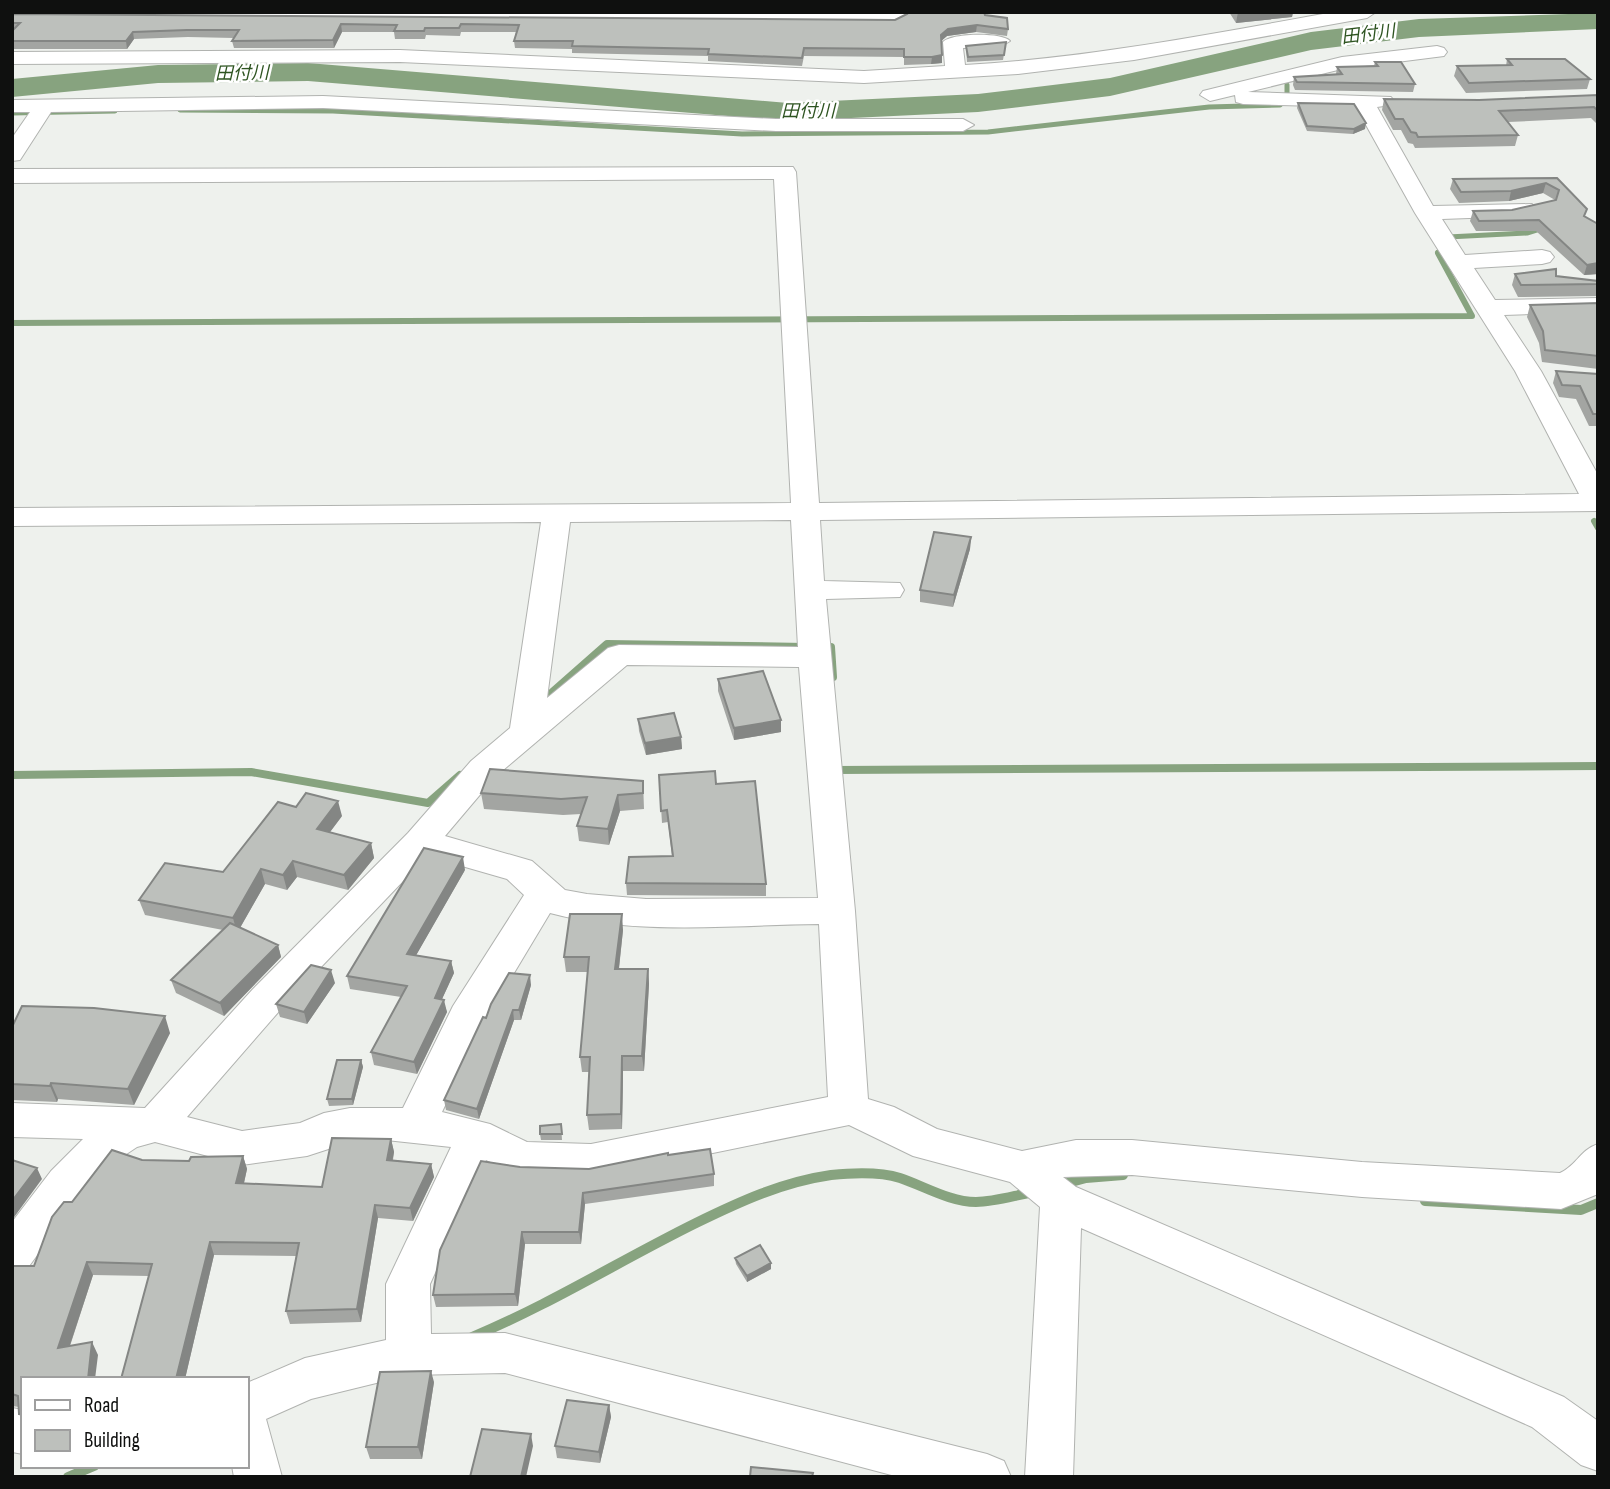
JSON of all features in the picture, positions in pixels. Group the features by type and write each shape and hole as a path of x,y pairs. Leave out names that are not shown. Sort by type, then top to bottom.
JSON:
{"street":[{"path":"12,13 310,13 507,24 615,15 895,19 895,12"},
{"path":"148,30 160,13"},
{"path":"288,55 310,13"},
{"path":"12,58 288,55 463,59 864,77 954,73 1133,54 1359,13"},
{"path":"604,66 615,15"},
{"path":"954,73 954,41 1000,41"},
{"path":"1210,95 1342,63 1437,52"},
{"path":"1243,98 1400,101"},
{"path":"12,517 805,512 1598,502 1528,371 1426,213 1363,101"},
{"path":"12,106 335,103 776,125 963,125"},
{"path":"12,155 45,105"},
{"path":"12,176 785,172 814,657 837,911 849,1109"},
{"path":"1426,213 1509,211 1544,203"},
{"path":"1460,262 1542,257"},
{"path":"1488,308 1597,306"},
{"path":"1528,371 1563,374"},
{"path":"526,735 557,512"},
{"path":"810,590 889,590"},
{"path":"12,1256 66,1183 98,1151 125,1133 155,1125 267,999 420,842 483,769 619,655 814,657"},
{"path":"420,842 519,870 554,901 646,912 837,911"},
{"path":"415,1126 467,1017 545,892"},
{"path":"12,1120 155,1125 242,1149 307,1139 324,1130 350,1125 415,1126 476,1136 522,1159 591,1161 849,1109 880,1119 928,1144 1041,1184 1548,1412 1598,1448"},
{"path":"409,1356 408,1284 476,1136"},
{"path":"1049,1477 1041,1184 1063,1158 1140,1158 1244,1169 1561,1191 1581,1185 1593,1173 1598,1161"},
{"path":"248,1405 305,1379 409,1356 505,1353 987,1477"},
{"path":"248,1433 258,1477"}],"building":[{"path":"906,12 984,12 985,15 1007,18 1008,29 977,25 948,29 941,35 942,55 932,57 904,57 904,49 804,48 802,58 708,54 709,49 572,46 573,41 514,41 519,25 461,24 459,28 394,31 397,25 341,24 333,40 232,41 239,30 187,30 133,32 126,41 12,41 12,31 20,23 12,23 12,14 895,20 907,14"},
{"path":"1006,42 1004,55 968,57 966,46"},
{"path":"1507,59 1565,59 1590,79 1469,83 1457,66 1512,65"},
{"path":"1375,62 1401,62 1415,84 1297,82 1294,77 1342,74 1337,67 1378,66"},
{"path":"1598,95 1598,111 1594,107 1499,111 1518,135 1418,137 1411,132 1403,119 1395,119 1384,99 1479,100"},
{"path":"1298,103 1354,104 1366,123 1354,129 1307,126"},
{"path":"1557,178 1587,209 1584,216 1598,224 1598,263 1587,265 1539,220 1479,221 1473,211 1512,210 1556,200 1559,190 1546,183 1511,191 1461,192 1453,179"},
{"path":"1556,269 1556,276 1598,281 1598,284 1521,285 1515,274"},
{"path":"1598,303 1598,356 1545,350 1543,331 1530,305"},
{"path":"1556,371 1598,374 1598,414 1593,414 1580,386 1562,385"},
{"path":"934,532 971,537 954,595 920,590"},
{"path":"763,671 781,720 734,728 718,679"},
{"path":"674,713 681,737 645,743 638,719"},
{"path":"490,769 643,781 643,793 618,795 608,829 577,826 587,797 561,799 481,793"},
{"path":"715,771 716,784 755,781 766,884 626,883 629,857 673,856 667,810 661,811 659,775"},
{"path":"306,793 338,801 317,829 371,843 344,875 293,861 283,875 261,869 233,918 139,900 165,863 223,872 278,802 296,807"},
{"path":"424,848 463,857 407,954 451,961 435,998 444,1000 414,1062 371,1052 407,986 347,976"},
{"path":"570,914 622,914 615,969 648,969 642,1056 622,1056 621,1114 587,1115 590,1057 580,1057 589,957 564,957"},
{"path":"230,923 278,945 220,1003 171,980"},
{"path":"311,965 331,970 304,1012 276,1004"},
{"path":"509,973 530,975 519,1010 513,1010 477,1109 444,1100 483,1017 486,1018"},
{"path":"22,1006 94,1008 165,1016 128,1089 51,1083 50,1086 12,1084 12,1027"},
{"path":"337,1060 361,1060 352,1099 327,1099"},
{"path":"561,1124 562,1134 540,1134 540,1126"},
{"path":"332,1138 391,1139 387,1160 431,1164 410,1208 375,1205 357,1309 286,1311 299,1243 210,1242 176,1377 122,1377 152,1264 87,1262 58,1348 92,1342 88,1377 21,1377 19,1414 18,1396 12,1394 12,1266 34,1266 52,1217 64,1202 72,1202 112,1150 142,1160 189,1161 191,1157 243,1156 236,1183 322,1187"},
{"path":"710,1149 714,1174 583,1193 579,1232 522,1232 515,1294 433,1295 440,1250 481,1161 520,1167 589,1169 668,1153"},
{"path":"12,1160 37,1168 12,1201"},
{"path":"760,1245 771,1263 747,1276 735,1258"},
{"path":"431,1371 418,1447 366,1447 380,1372"},
{"path":"567,1400 609,1405 599,1452 555,1446"},
{"path":"482,1429 531,1434 521,1477 470,1477"},
{"path":"751,1467 813,1473 812,1477 750,1477"}],"waterway":[{"name":"田付川","path":"12,88 158,74 308,72 788,112 978,103 1110,87 1311,41 1419,28 1598,21"},
{"path":"180,110 333,111 742,134 988,132 1209,107 1280,105 1287,97 1287,85"},
{"path":"12,113 115,111"},
{"path":"1448,237 1527,233 1543,228"},
{"path":"1439,255 1438,252 1450,252"},
{"path":"12,323 1472,316 1439,255"},
{"path":"1594,521 1598,528"},
{"path":"540,703 607,644 806,647"},
{"path":"822,647 831,647 833,677"},
{"path":"837,767 837,770 1598,766"},
{"path":"12,775 251,772 428,803 460,775"},
{"path":"472,1337 529,1311 712,1215 795,1182 831,1175 884,1175 900,1178 947,1197 976,1202 1034,1192"},
{"path":"1060,1185 1086,1178 1123,1175"},
{"path":"1425,1201 1581,1210 1598,1203"},
{"path":"68,1477 89,1468"}]}
